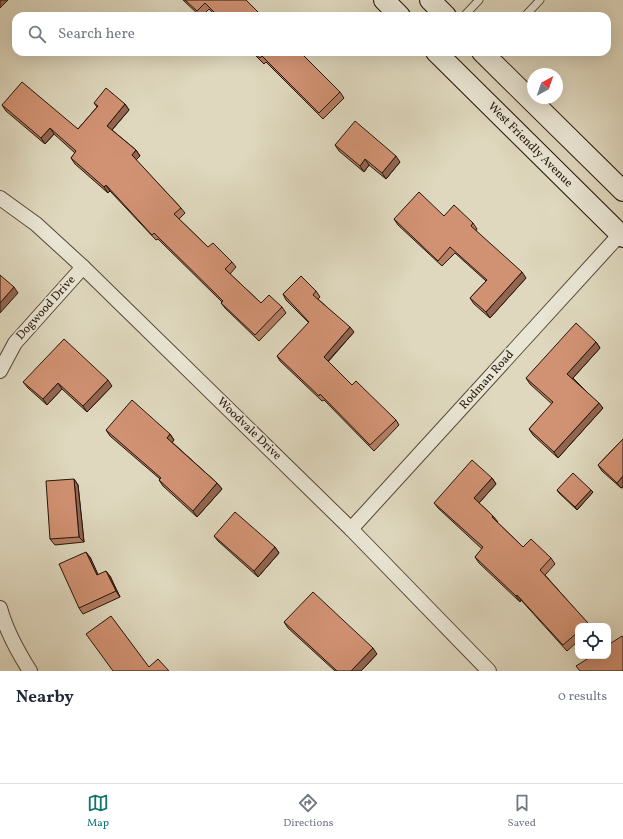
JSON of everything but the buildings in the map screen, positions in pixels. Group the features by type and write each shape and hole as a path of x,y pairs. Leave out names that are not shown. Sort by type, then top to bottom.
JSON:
{"main road":[{"path":"384,0 396,12"},
{"path":"430,0 442,12"},
{"name":"West Friendly Avenue","path":"440,56 622,234"},
{"path":"489,56 623,191"}],"street":[{"name":"Woodvale Drive","path":"0,198 36,224 83,267 350,529 489,671"},
{"name":"Rodman Road","path":"350,529 622,234"},
{"name":"Dogwood Drive","path":"0,371 15,343 83,267"},
{"path":"0,608 2,617 21,657 30,671"}],"lane":[{"path":"468,12 479,0"},
{"path":"529,12 540,0"}]}
